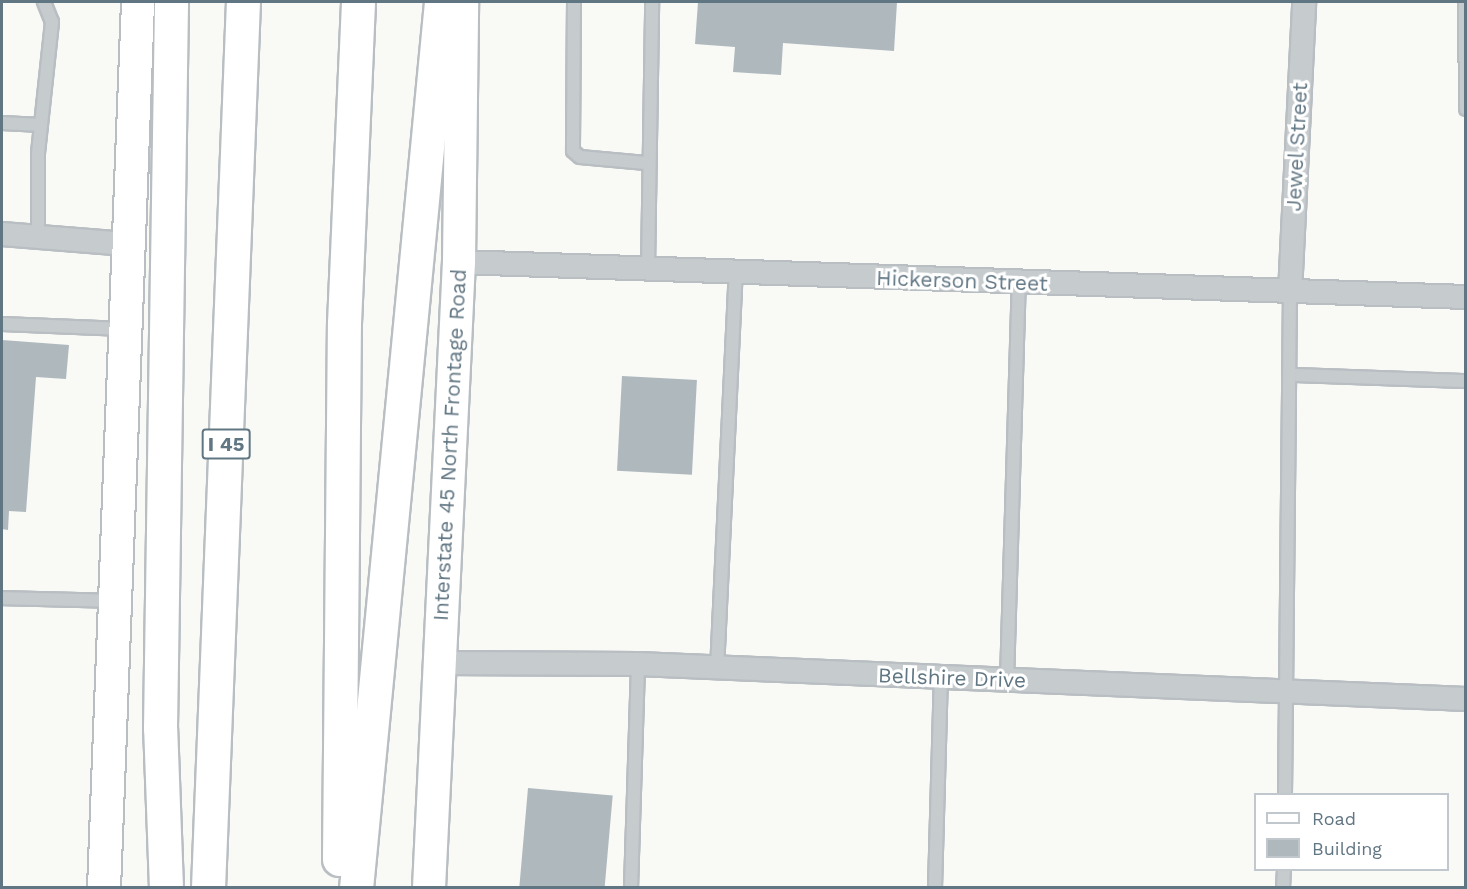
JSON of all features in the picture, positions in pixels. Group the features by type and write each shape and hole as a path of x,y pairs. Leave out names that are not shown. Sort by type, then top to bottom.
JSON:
{"highway":[{"path":"166,888 160,728 171,2"},
{"name":"I 45","path":"208,888 243,2"},
{"path":"339,888 344,323 358,2"},
{"path":"356,888 441,2"}],"main road":[{"path":"104,888 117,601 124,329 138,2"},
{"name":"Interstate 45 North Frontage Road","path":"429,888 459,262 462,2"}],"street":[{"name":"Jewel Street","path":"1290,293 1304,2"},
{"path":"2,234 127,244"},
{"name":"Hickerson Street","path":"459,262 1019,284 1466,297"},
{"name":"Bellshire Drive","path":"439,663 638,664 717,670 1466,699"}],"lane":[{"path":"38,237 40,125 52,22 44,2"},
{"path":"574,2 573,151 580,157 646,163"},
{"path":"648,269 646,163 652,2"},
{"path":"1466,2 1466,108"},
{"path":"2,123 40,125"},
{"path":"717,670 736,273"},
{"path":"1006,680 1019,284"},
{"path":"1285,793 1294,375 1290,293"},
{"path":"2,324 124,329"},
{"path":"1294,375 1466,381"},
{"path":"2,598 117,601"},
{"path":"631,888 638,664"},
{"path":"935,888 941,677"},
{"path":"1283,888 1284,871"}],"building":[{"path":"698,2 897,2 894,51 783,43 781,75 733,72 735,47 695,44"},
{"path":"2,340 69,345 66,379 36,377 26,512 9,511 8,530 2,529"},
{"path":"622,376 697,380 692,475 617,471"},
{"path":"528,788 613,795 605,888 519,888"}]}
